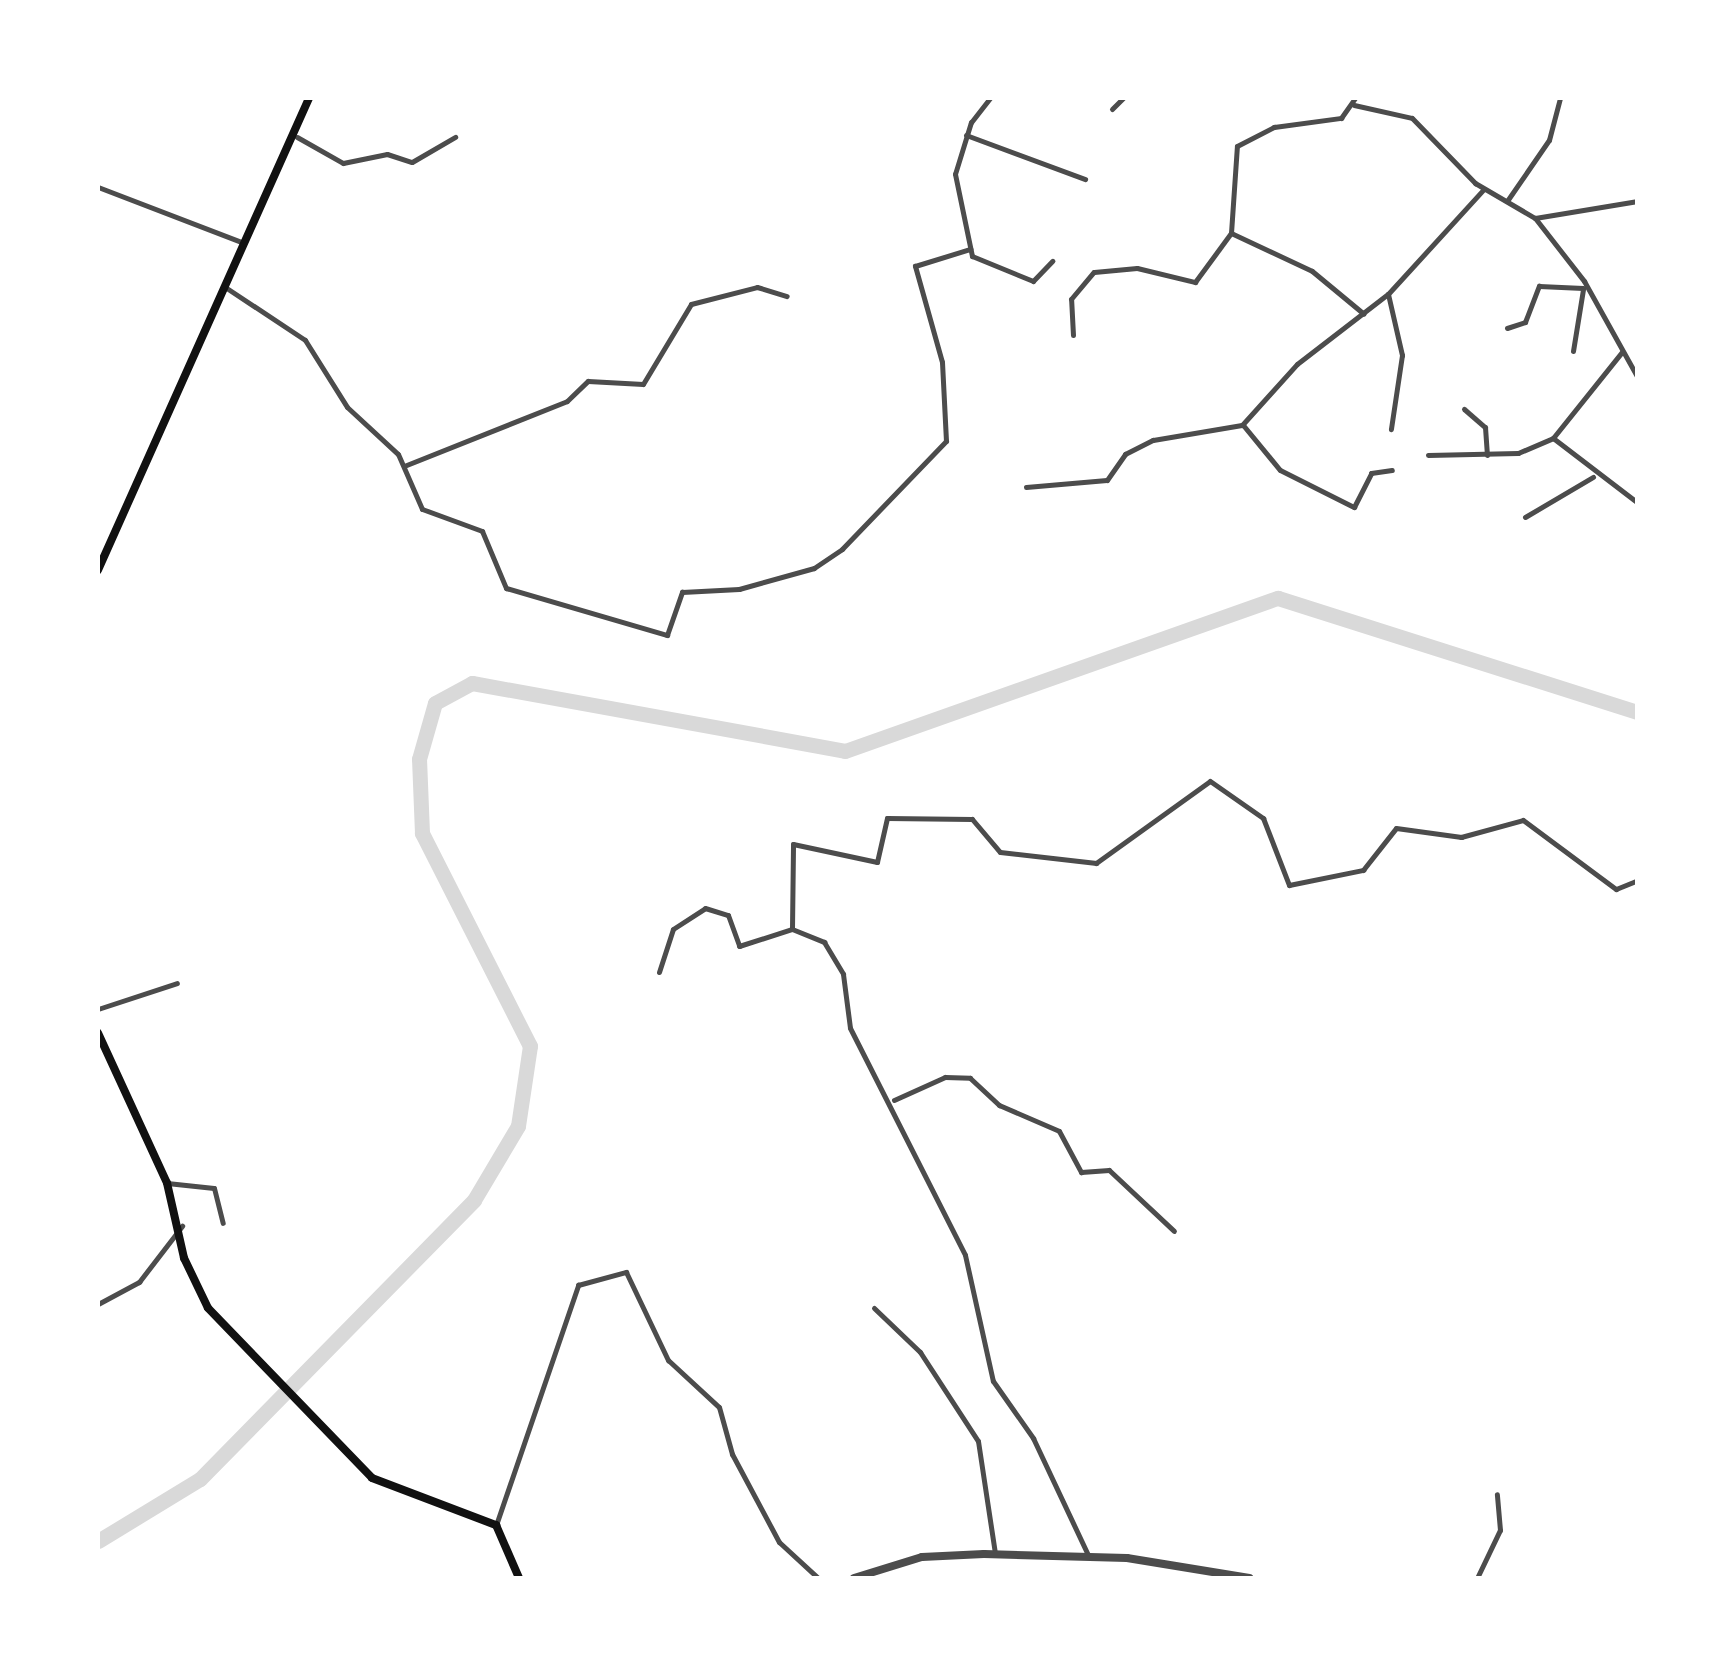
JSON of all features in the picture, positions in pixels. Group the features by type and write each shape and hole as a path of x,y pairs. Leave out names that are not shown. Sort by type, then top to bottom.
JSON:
{"main road":[{"path":"98,570 244,243 297,136 309,98"},
{"path":"98,1033 167,1183 182,1226 194,1286 319,1423 389,1489 496,1525 519,1578"}],"street":[{"path":"990,98 966,135 955,182 970,250 980,264 1028,281 1052,261"},
{"path":"1112,108 1123,98"},
{"path":"1506,201 1548,140 1560,98"},
{"path":"1072,334 1071,299 1094,272 1136,268 1192,284 1231,232 1238,146 1274,127 1341,118 1354,101 1412,118 1484,189 1534,218 1583,285 1638,378"},
{"path":"966,135 1085,178"},
{"path":"297,136 342,163 387,154 412,162 456,137"},
{"path":"98,187 244,243"},
{"path":"1026,487 1106,480 1124,454 1153,440 1242,425 1297,364 1388,294 1484,189"},
{"path":"1534,218 1638,201"},
{"path":"1231,232 1312,271 1364,314"},
{"path":"225,287 305,340 347,408 404,466 422,508 476,524 506,588 667,635 682,592 739,589 826,560 946,441 941,358 915,266 970,250"},
{"path":"1506,328 1525,322 1539,286 1583,285"},
{"path":"1573,351 1583,285"},
{"path":"404,466 566,401 588,381 643,384 691,304 757,287 787,296"},
{"path":"1388,294 1402,355 1391,428"},
{"path":"1428,455 1487,455 1553,438 1622,352"},
{"path":"1464,408 1485,427 1487,455"},
{"path":"1242,425 1280,470 1354,508 1371,473 1392,470"},
{"path":"1553,438 1593,477 1638,504"},
{"path":"1524,517 1593,477"},
{"path":"792,929 792,844 876,862 888,818 972,819 1000,852 1096,863 1210,781 1262,818 1288,885 1363,870 1396,828 1461,838 1523,820 1616,889 1638,880"},
{"path":"659,972 675,926 705,908 728,914 739,946 792,929 820,937 840,966 850,1028 894,1100 933,1203 965,1254 993,1381 1033,1438 1090,1558"},
{"path":"98,1008 177,983"},
{"path":"894,1100 945,1077 970,1078 999,1106 1059,1131 1081,1172 1109,1170 1174,1231"},
{"path":"167,1183 210,1184 223,1222"},
{"path":"98,1304 139,1282 182,1226"},
{"path":"496,1525 578,1285 626,1272 668,1360 719,1407 732,1454 779,1542 818,1578"},
{"path":"874,1308 920,1352 978,1442 996,1554"},
{"path":"1478,1578 1500,1530 1498,1494"},
{"path":"854,1578 922,1557 996,1554 1090,1558 1248,1578"}],"waterway":[{"path":"98,1541 200,1479 474,1200 518,1126 530,1046 422,833 419,759 435,703 472,683 845,751 1278,598 1638,712"}]}
